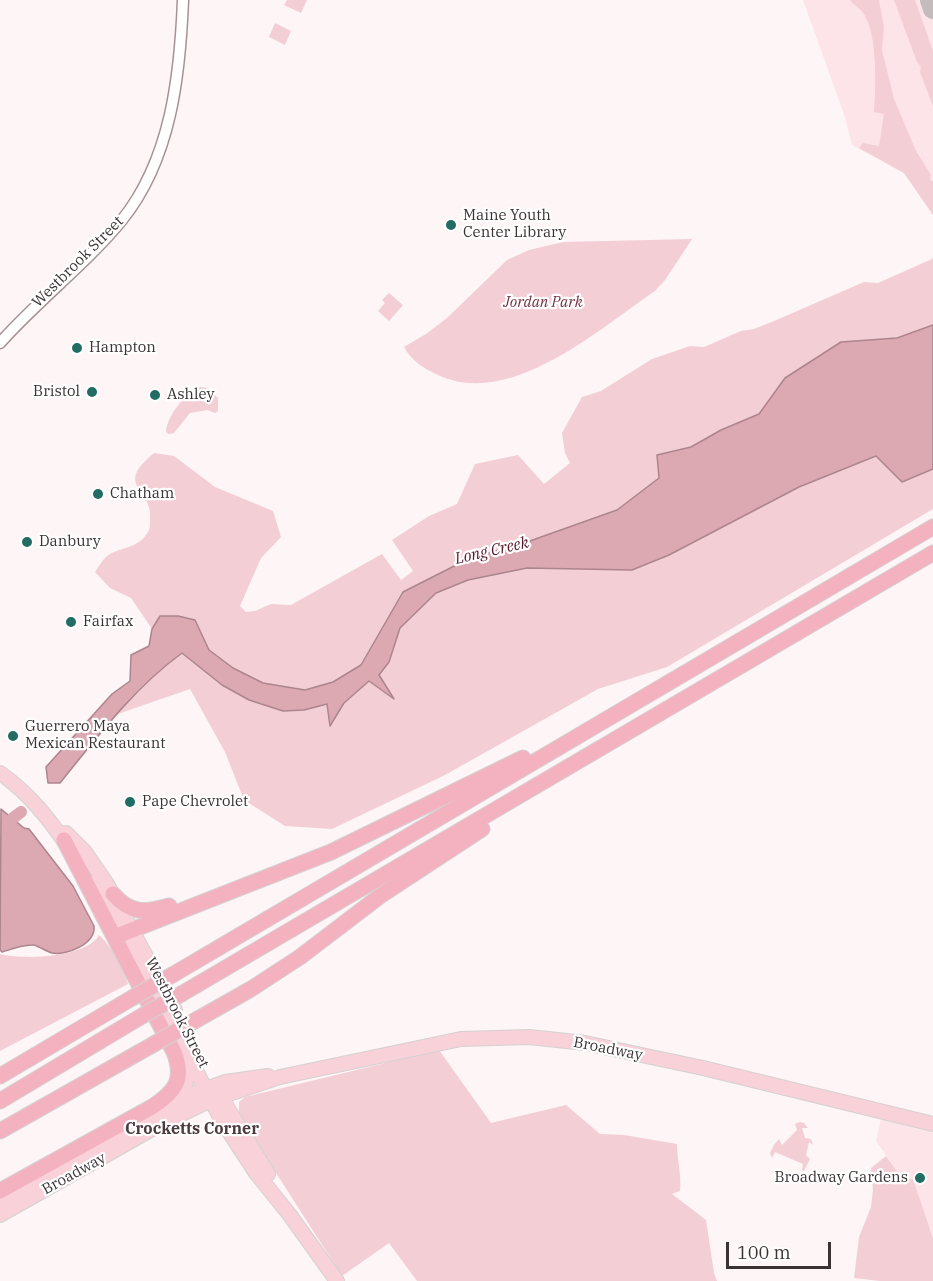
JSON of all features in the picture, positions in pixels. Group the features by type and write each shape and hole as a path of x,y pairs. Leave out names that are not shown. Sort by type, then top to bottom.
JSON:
{"highway":[{"path":"0,1076 933,527"},
{"path":"0,1101 933,553"},
{"path":"0,1131 261,983 315,947 398,883 696,692"},
{"path":"127,931 342,847 523,758 560,746"},
{"path":"0,1191 152,1107 171,1092 178,1077 178,1064 174,1052 64,840"},
{"path":"113,894 126,907 145,911 164,908 259,881"},
{"path":"0,1065 41,1052"}],"main road":[{"name":"Westbrook Street","path":"0,773 24,791 52,823 127,931 213,1093 222,1121 256,1173 289,1214 337,1281"},
{"name":"Westbrook Street","path":"52,823 77,843 113,894 127,931 180,1040 213,1093"},
{"name":"Broadway","path":"0,1201 164,1110 213,1093 461,1039 529,1037 585,1044 703,1068 933,1124"},
{"path":"164,1110 180,1096 186,1083 187,1064 180,1040"},
{"name":"Broadway","path":"0,1215 213,1093"}],"street":[{"name":"Westbrook Street","path":"0,343 22,317 122,220 149,177 164,137 175,89 183,0"}],"shaded area":[{"path":"803,0 933,0 933,215 904,173 852,145 845,117"},
{"path":"933,325 933,469 902,482 876,456 799,487 669,555 632,570 527,568 468,580 436,593 400,628 389,662 379,675 394,699 369,681 344,703 330,726 327,704 304,710 283,711 249,700 222,685 182,653 132,697 60,783 48,783 46,767 112,694 130,681 131,655 149,646 152,629 160,616 178,616 195,620 209,650 233,668 263,683 305,690 333,682 361,665 403,592 470,558 527,542 617,510 659,478 657,455 691,447 721,430 759,414 785,378 841,342 897,338"},
{"path":"1,809 24,828 29,829 73,886 94,926 90,938 72,951 52,953 34,945 2,952 0,950"},
{"name":"Broadway Gardens","path":"881,1119 933,1130 933,1238 913,1179 902,1178 876,1141"}],"green space":[{"path":"287,0 307,0 301,13 284,5"},
{"path":"850,0 879,0 884,27 882,50 894,99 916,151 931,175 933,215 904,173 859,148 863,143 879,146 884,114 874,112 875,64 870,27 863,13"},
{"path":"894,0 915,0 933,51 933,106 920,72 921,67 917,62"},
{"path":"275,23 291,31 285,45 269,37"},
{"name":"Jordan Park","path":"692,239 655,291 581,343 524,373 494,382 466,383 427,370 414,360 404,347 447,318 507,260 529,250 563,242"},
{"path":"933,257 933,413 470,558 403,592 361,665 333,682 305,690 263,683 233,668 161,616 152,629 131,598 110,588 95,572 108,555 137,543 149,529 150,509 135,481 136,473 154,453 174,456 215,487 273,511 281,537 261,558 240,606 246,612 271,604 291,605 382,554 401,580 413,571 392,540 429,516 457,504 475,464 518,455 544,484 570,463 565,453 562,433 582,397 601,391 652,359 690,346 704,347 741,331 754,329 864,282 878,283"},
{"path":"389,293 403,305 389,321 378,311 385,303 382,300"},
{"path":"200,387 208,388 218,398 218,411 190,413 174,433 166,432 167,425 178,405"},
{"path":"933,434 933,509 667,667 598,689 445,775 332,829 285,826 244,800 225,752 190,689 115,715 163,667 182,653 222,685 304,710 327,704 331,725 344,703 369,681 393,698 379,675 389,662 400,628 436,593 468,580 527,568 568,568 669,555 800,487"},
{"path":"99,935 117,958 128,984 0,1051 0,954 38,957 68,953 92,943"},
{"path":"439,1050 491,1123 566,1105 600,1134 624,1135 677,1144 680,1191 672,1194 706,1220 717,1281 417,1281 389,1243 342,1276 239,1115 239,1102 245,1097"},
{"path":"800,1122 808,1128 802,1128 805,1138 811,1139 813,1145 809,1142 806,1155 810,1159 804,1171 802,1170 803,1164 775,1152 772,1158 770,1153 779,1139 782,1145 797,1130 795,1124"},
{"path":"886,1156 902,1178 913,1179 933,1238 933,1281 880,1281 854,1278 859,1237 871,1207 873,1190 871,1168"}],"waterway":[{"name":"Long Creek","path":"13,818 21,812"}],"taxiway":[{"path":"930,0 933,9"}],"place":[{"name":"Maine Youth Center Library","path":"451,225"},
{"name":"Hampton","path":"77,348"},
{"name":"Bristol","path":"92,392"},
{"name":"Ashley","path":"155,395"},
{"name":"Chatham","path":"98,494"},
{"name":"Danbury","path":"27,542"},
{"name":"Fairfax","path":"71,622"},
{"name":"Guerrero Maya Mexican Restaurant","path":"13,736"},
{"name":"Pape Chevrolet","path":"130,802"},
{"name":"Broadway Gardens","path":"920,1178"}],"district":[{"name":"Crocketts Corner","path":"192,1129"}]}
